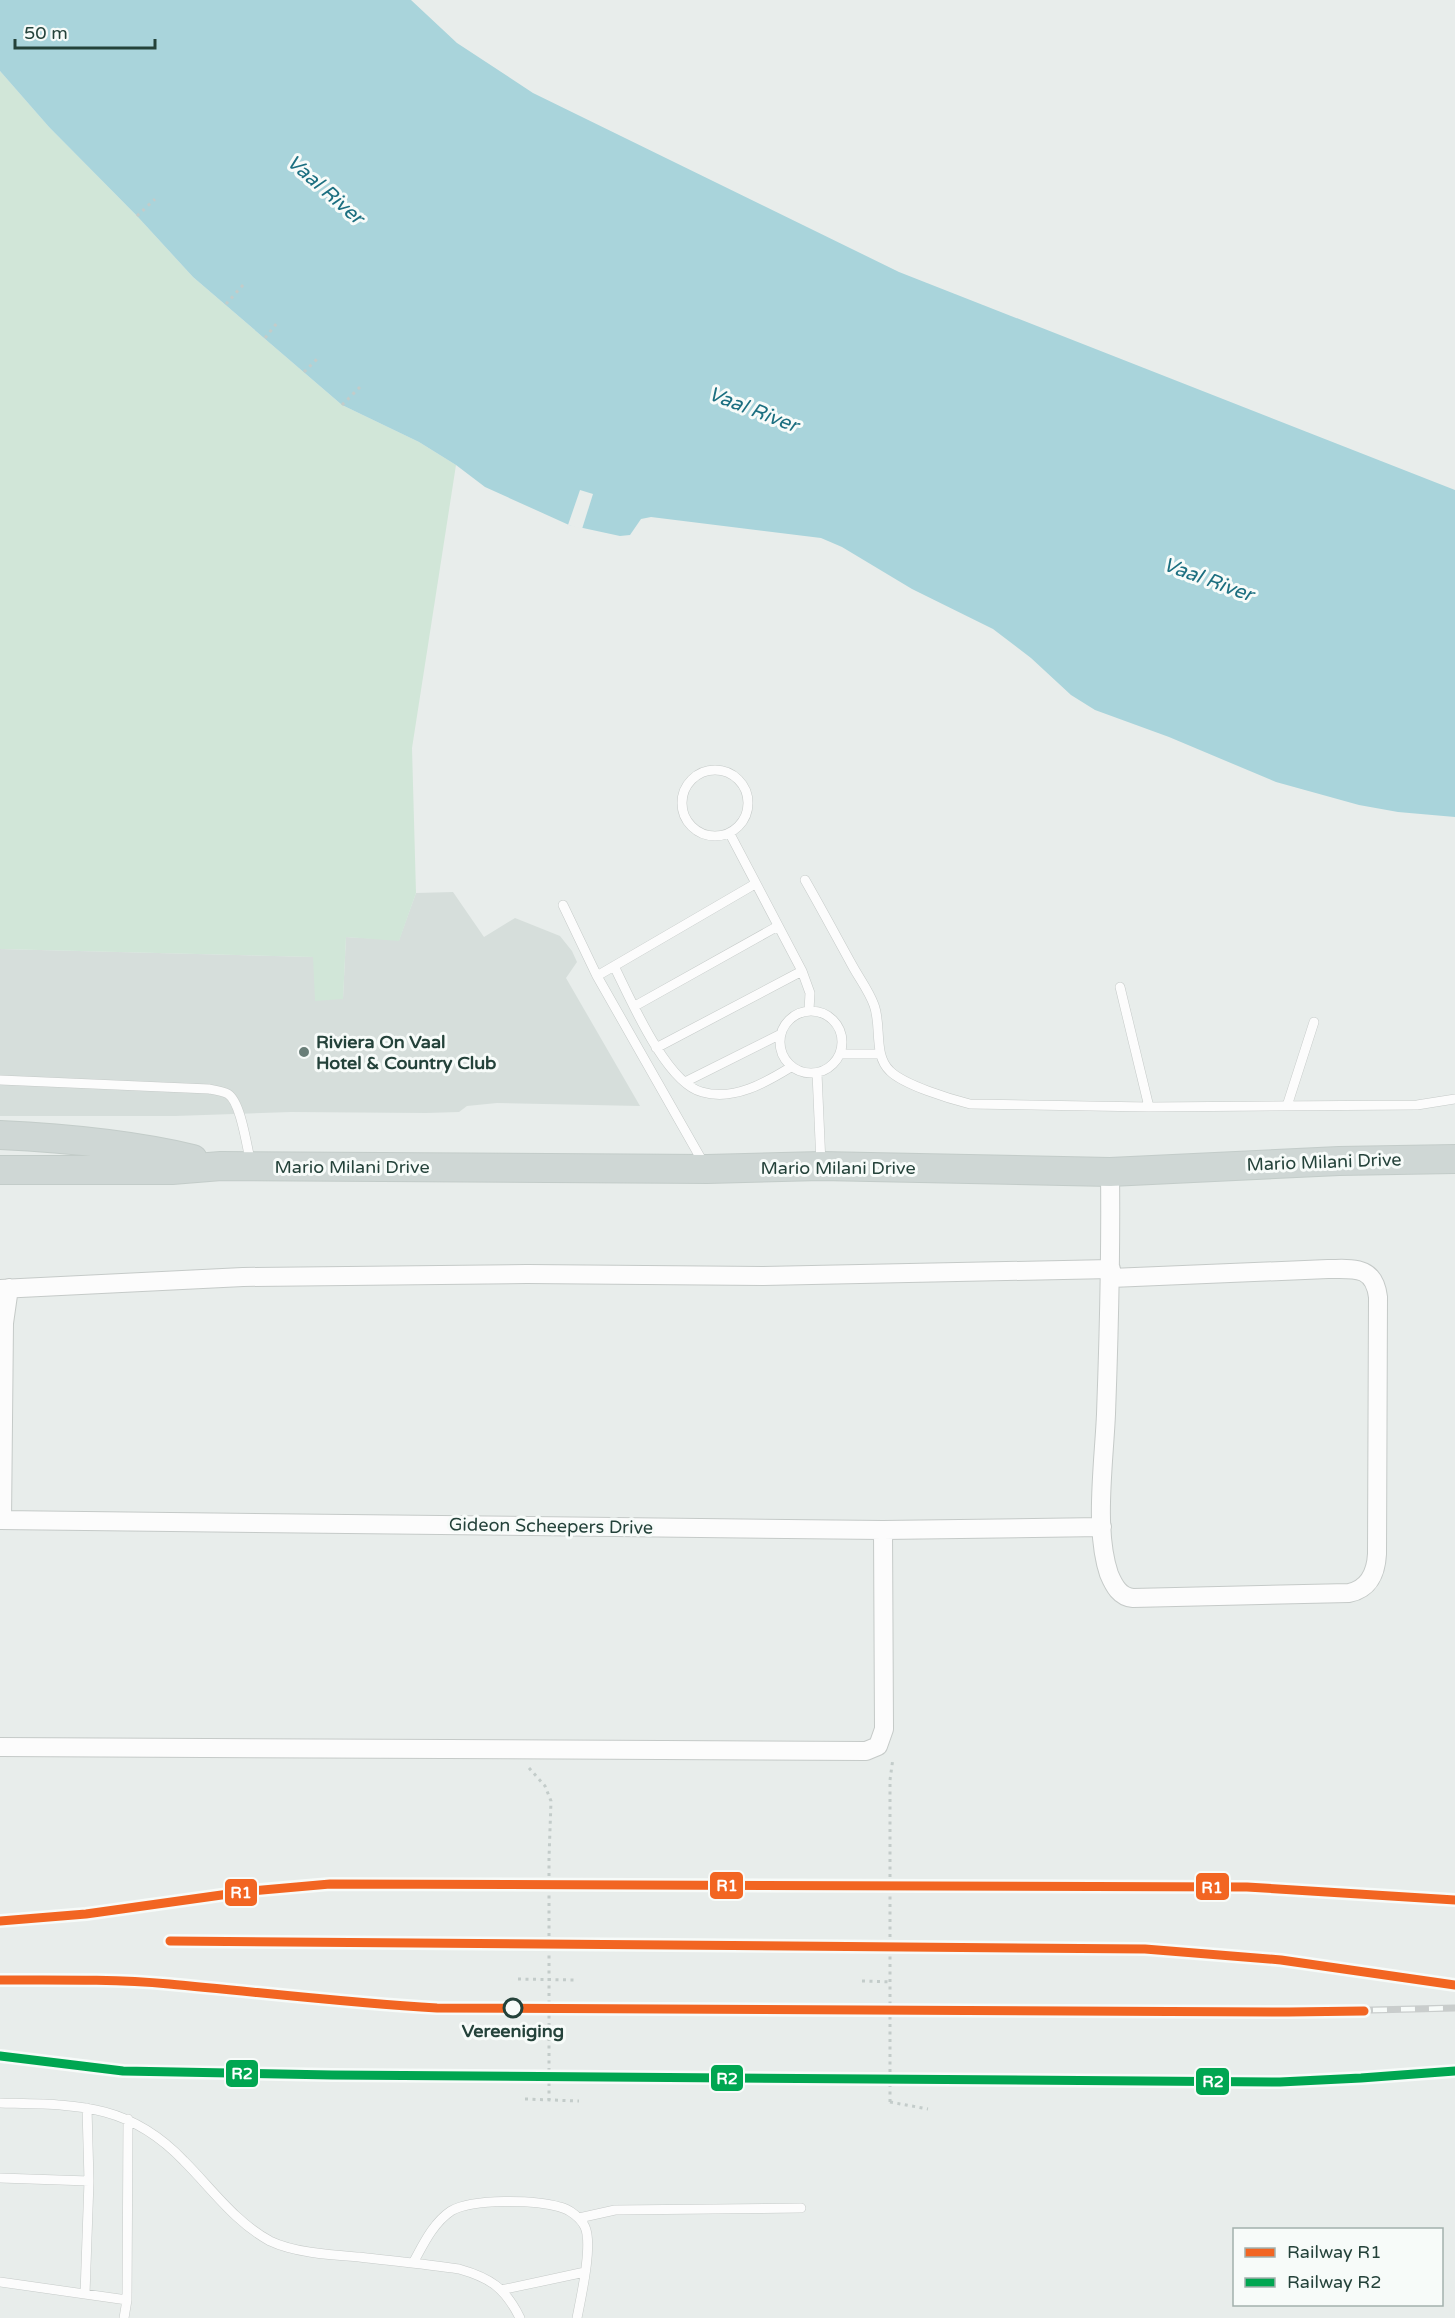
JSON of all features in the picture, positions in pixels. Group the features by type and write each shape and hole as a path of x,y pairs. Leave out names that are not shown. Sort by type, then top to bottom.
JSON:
{"main road":[{"name":"Mario Milani Drive","path":"0,1134 68,1139 163,1152 221,1166"},
{"name":"Mario Milani Drive","path":"0,1170 172,1170 221,1166 707,1169 821,1166 1110,1172 1339,1161 1455,1159"}],"street":[{"path":"1,1520 4,1289 243,1277 527,1274 763,1276 1111,1273 1356,1269 1370,1277 1377,1288 1378,1297 1377,1560 1369,1583 1360,1590 1349,1593 1133,1598 1120,1594 1109,1573 1102,1527 1111,1273 1110,1172"},
{"name":"Gideon Scheepers Drive","path":"1,1520 883,1530 1102,1527"},
{"path":"0,1747 862,1751 875,1748 882,1738 884,1729 883,1530"}],"lane":[{"path":"708,770 730,773 745,788 748,809 745,819 730,834 718,837 706,836 696,831 682,813 681,801 684,790 698,774 708,770"},
{"path":"730,834 802,971 810,993 809,1010"},
{"path":"805,880 874,1004 880,1028 880,1054 890,1071 909,1083 970,1104 1149,1107 1417,1105 1455,1099"},
{"path":"597,976 755,884"},
{"path":"563,905 597,976 707,1169"},
{"path":"634,1006 778,926"},
{"path":"614,966 656,1048 685,1082 702,1093 738,1092 765,1083 791,1067"},
{"path":"656,1048 802,971"},
{"path":"1120,987 1149,1107"},
{"path":"809,1010 820,1011 837,1023 843,1043 841,1054 827,1070 808,1074 791,1067 784,1058 780,1046 781,1034 791,1017 809,1010"},
{"path":"1287,1106 1314,1022"},
{"path":"685,1082 781,1034"},
{"path":"841,1054 880,1054"},
{"path":"817,1073 821,1166"},
{"path":"0,1080 209,1089 227,1093 237,1108 252,1166"},
{"path":"0,2103 58,2105 105,2110 128,2119 149,2131 183,2159 225,2206 248,2227 272,2242 313,2253 413,2263 459,2269 477,2274 501,2290 512,2302 520,2318"},
{"path":"85,2294 90,2181 87,2108"},
{"path":"124,2318 127,2300 128,2119"},
{"path":"0,2178 90,2181"},
{"path":"413,2263 440,2220 466,2205 483,2202 562,2207 579,2218 585,2227 587,2237 585,2272 577,2318"},
{"path":"579,2218 615,2210 801,2208"},
{"path":"501,2290 585,2272"},
{"path":"0,2282 127,2300"}],"path":[{"path":"137,216 155,199"},
{"path":"226,304 244,284"},
{"path":"266,338 277,322"},
{"path":"304,372 318,358"},
{"path":"342,405 360,387"},
{"path":"513,1750 545,1786 551,1801 549,2100"},
{"path":"890,1780 892,1982 890,2102 928,2109"},
{"path":"518,1979 574,1980"},
{"path":"862,1981 892,1982"},
{"path":"525,2099 579,2101"}],"shaded area":[{"name":"Riviera On Vaal Hotel & Country Club","path":"453,892 484,937 515,918 560,936 572,951 577,962 566,978 640,1106 497,1103 467,1106 459,1112 426,1113 291,1112 175,1116 0,1116 0,949 314,957 343,998 346,937 399,940 416,893"}],"green space":[{"path":"0,71 49,127 137,216 193,277 342,405 419,442 456,465 412,748 416,893 399,941 346,937 343,999 315,1001 313,957 0,949"}],"water":[{"name":"Vaal River","path":"0,0 411,0 457,43 533,93 899,272 1455,490 1455,817 1398,812 1359,805 1276,782 1169,737 1095,710 1071,695 1031,658 993,629 912,589 842,547 821,538 651,517 641,519 630,535 620,536 569,525 485,487 456,465 419,442 342,405 193,277 137,216 49,127 0,71"}],"pier":[{"path":"580,490 593,494 582,529 568,525"}],"railway":[{"path":"0,1921 86,1914 250,1891 330,1884 1247,1887 1455,1900"},
{"path":"533,2009 1289,2012 1455,2008"},
{"path":"1280,2082 1455,2071"}],"rail line":[{"name":"R1","path":"0,1921 86,1914 250,1891 330,1884 1247,1887 1455,1900"},
{"name":"R1","path":"170,1941 1145,1949 1281,1960 1455,1985"},
{"name":"R1","path":"0,1980 148,1982 437,2008 1364,2011"},
{"name":"R2","path":"0,2056 123,2071 332,2075 1280,2082 1455,2071"}],"place":[{"name":"Riviera On Vaal Hotel & Country Club","path":"304,1052"},
{"name":"Vereeniging","path":"513,2008"}]}
